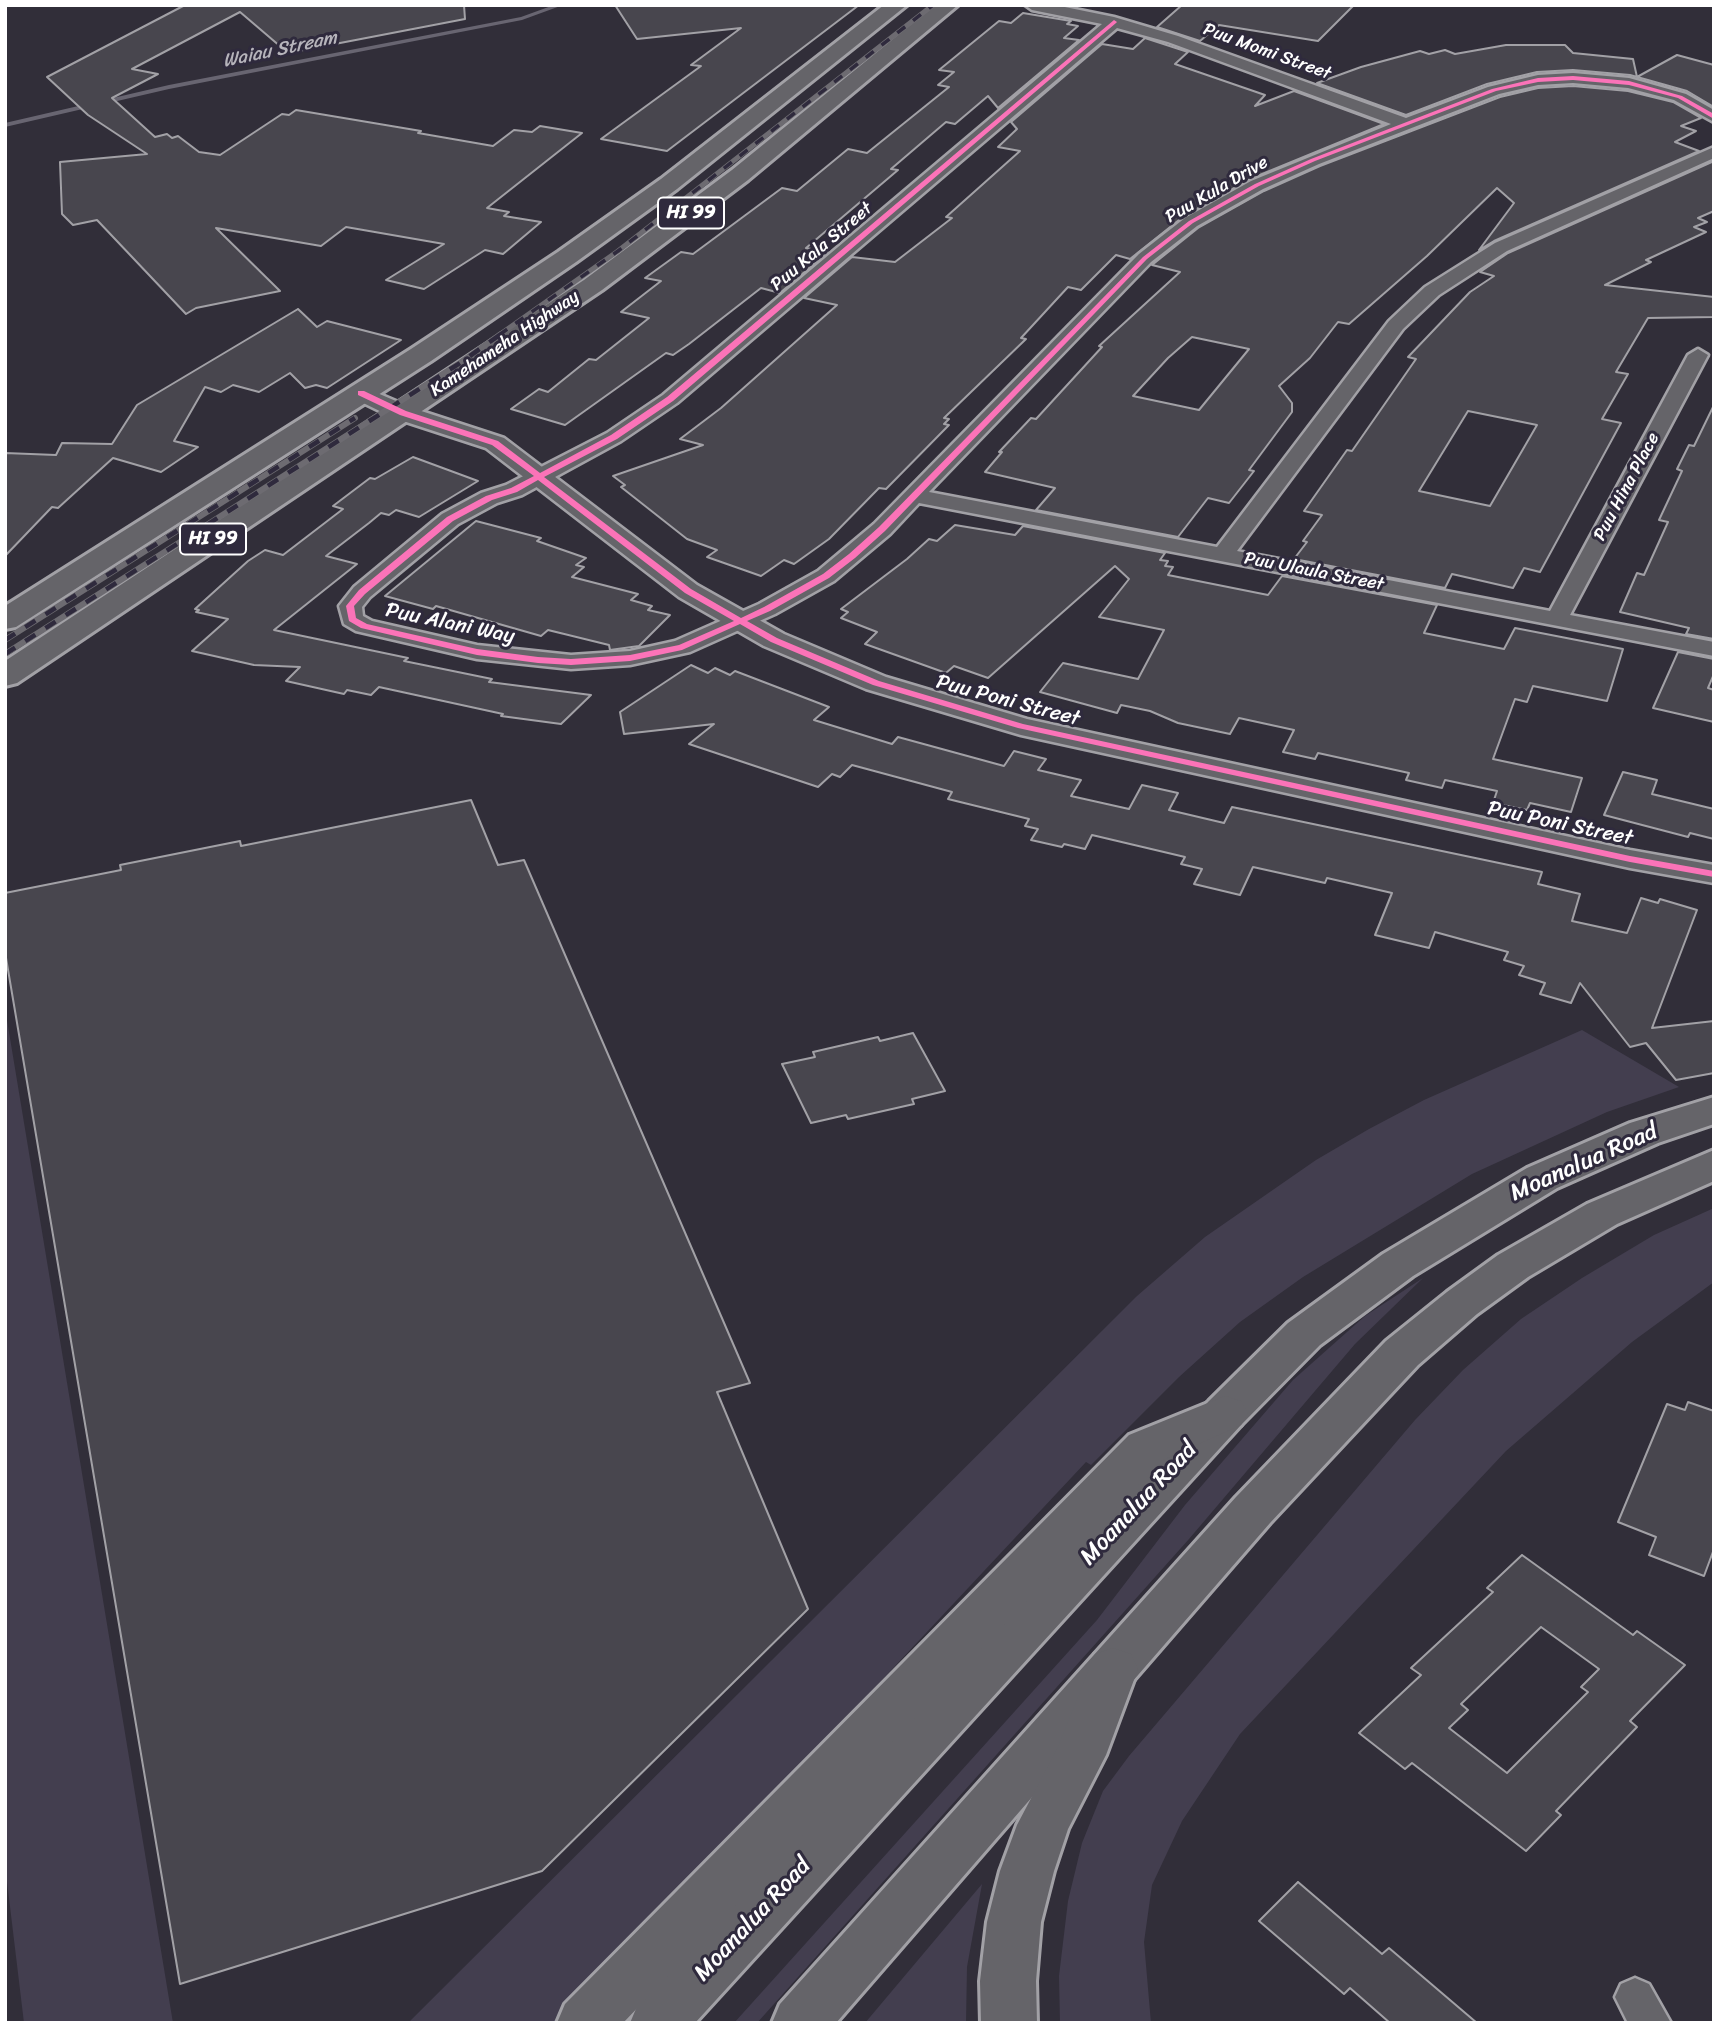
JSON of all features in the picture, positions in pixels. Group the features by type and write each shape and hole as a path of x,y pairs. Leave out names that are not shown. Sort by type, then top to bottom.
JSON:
{"main road":[{"name":"Kamehameha Highway","path":"5,620 361,393 607,229 897,5"},
{"name":"Kamehameha Highway","path":"5,676 524,333 662,235 948,5"},
{"name":"Moanalua Road","path":"658,2023 1225,1413 1304,1334 1349,1298 1445,1235 1530,1185 1593,1154 1714,1110"},
{"path":"800,2023 1253,1510 1402,1353 1462,1303 1514,1266 1602,1214 1714,1164"},
{"path":"585,2023 1145,1448 1225,1413"},
{"path":"1009,2023 1008,1981 1014,1922 1027,1871 1043,1825 1080,1755 1113,1669"}],"street":[{"name":"Puu Momi Street","path":"1031,5 1114,22 1206,50 1406,124"},
{"name":"Puu Kala Street","path":"538,477 614,437 670,399 1114,22"},
{"name":"Puu Kula Drive","path":"738,622 826,576 883,529 1117,283 1168,239 1215,209 1283,173 1507,86 1555,78 1611,80 1648,87 1694,103 1714,117"},
{"path":"1223,555 1396,325 1432,290 1475,261 1513,241 1714,152"},
{"name":"Puu Hina Place","path":"1557,618 1698,355"},
{"name":"Puu Poni Street","path":"361,393 411,408 495,443 688,591 738,622 774,640 876,683 1021,726 1616,856 1714,874"},
{"name":"Puu Alani Way","path":"538,477 450,519 362,592 350,606 352,619 363,626 477,652 571,662 657,653 682,647 738,622"},
{"name":"Puu Ulaula Street","path":"915,496 1714,649"}],"shaded area":[{"path":"5,1008 173,2023 24,2023 5,1865"},
{"path":"1582,1030 1679,1087 1607,1112 1472,1174 1303,1277 1240,1322 1179,1377 1091,1465 1086,1462 561,2023 408,2023 1137,1296 1205,1237 1316,1160 1369,1129 1424,1100"},
{"path":"1714,1208 1714,1282 1632,1342 1506,1451 1240,1734 1182,1821 1152,1885 1144,1942 1151,2023 1060,2023 1059,1976 1068,1901 1082,1843 1103,1791 1129,1756 1415,1420 1463,1370 1521,1319 1582,1278 1654,1235"},
{"path":"1423,1278 1355,1344 1189,1539 757,2023 734,2023 1097,1620 1185,1505 1293,1380 1365,1316"},
{"path":"982,1884 967,1967 966,2023 865,2023"}],"building":[{"path":"185,5 464,5 465,19 288,53 240,12 132,69 158,74 112,98 155,137 167,134 172,138 178,136 199,152 220,155 282,114 289,115 296,110 493,146 514,130 532,132 540,126 582,133 487,208 509,212 504,216 541,222 503,254 485,250 424,289 386,280 444,244 346,227 321,246 216,228 280,291 196,308 186,314 97,220 73,225 62,214 60,162 147,154 88,115 47,77"},
{"path":"615,5 859,5 667,151 601,139 701,66 691,65 741,28 637,39"},
{"path":"1182,5 1354,5 1318,41 1219,25 1200,41 1157,27"},
{"path":"1023,13 1071,21 1067,24 1078,26 1064,38 1079,40 998,108 988,96 955,124 946,122 891,169 898,170 806,248 828,252 780,293 761,288 689,344 673,355 666,353 565,425 511,409 539,389 548,392 589,359 596,360 649,318 621,312 661,281 645,278 681,252 693,254 782,188 797,191 848,149 867,153 949,87 938,85 954,72 939,70 999,21 1011,23"},
{"path":"1145,38 1188,52 1175,64 1265,95 1255,106 1294,91 1384,124 1250,179 1184,216 1130,259 1116,255 1081,290 1068,287 1021,338 1026,339 944,418 949,419 944,424 949,425 886,489 879,488 829,539 794,564 784,560 761,576 707,557 717,550 687,539 621,487 625,485 613,476 703,445 680,439 721,408 837,305 804,298 852,257 895,262 952,218 946,217 1020,151 998,147 1017,129 1011,122 1102,44 1133,49"},
{"path":"1506,45 1565,45 1573,53 1633,59 1637,77 1573,70 1537,72 1487,84 1406,115 1317,83 1361,67 1420,51 1429,54 1445,50 1455,54"},
{"path":"1677,55 1714,65 1714,107 1687,91 1637,77"},
{"path":"1573,86 1628,91 1673,102 1701,118 1681,126 1696,131 1675,142 1699,151 1479,250 1514,203 1497,188 1427,256 1349,324 1338,322 1310,358 1279,386 1292,403 1292,412 1249,470 1254,471 1229,503 1208,498 1178,537 1036,510 1055,488 985,472 1002,452 999,452 1031,418 1036,419 1102,347 1099,346 1180,272 1152,265 1198,228 1264,191 1320,166 1500,97 1538,88","holes":["1192,337 1249,349 1199,410 1133,396 1168,358"]},
{"path":"1714,161 1714,211 1698,218 1707,222 1694,227 1706,232 1646,260 1651,262 1605,285 1714,297 1714,317 1648,318 1616,372 1628,374 1602,419 1621,423 1540,572 1524,568 1513,588 1452,574 1445,588 1294,559 1322,515 1304,511 1347,450 1352,451 1416,359 1408,357 1470,292 1494,276 1480,272 1508,253","holes":["1468,411 1537,425 1490,506 1419,491"]},
{"path":"298,309 317,327 327,321 401,340 327,388 316,385 305,388 290,373 259,392 233,385 221,392 205,387 174,441 198,447 161,472 113,458 58,508 52,507 5,556 5,453 56,455 62,443 112,444 137,405"},
{"path":"1714,405 1714,639 1686,634 1689,628 1620,612 1637,573 1644,575 1668,522 1659,520 1682,471 1677,469 1689,445 1694,446"},
{"path":"413,457 478,481 419,517 396,510 389,515 381,513 326,556 357,564 274,630 408,658 404,661 492,679 489,682 591,695 561,724 501,716 503,714 379,687 371,695 347,690 344,694 286,681 300,667 254,665 192,651 228,619 196,612 199,610 195,609 248,561 265,550 283,555 343,509 333,506 370,478 375,479"},
{"path":"476,521 541,538 537,541 586,558 576,565 584,567 572,577 638,594 631,600 652,606 648,610 670,615 639,646 610,650 609,645 548,630 541,636 436,606 433,609 385,596"},
{"path":"955,525 1015,535 1023,526 1165,553 1160,560 1168,561 1165,566 1173,567 1168,575 1268,595 1282,576 1437,605 1424,633 1504,649 1515,628 1623,649 1607,701 1533,686 1527,702 1515,699 1493,759 1582,778 1571,812 1530,803 1527,810 1493,803 1497,791 1445,780 1442,788 1406,780 1409,773 1318,753 1315,759 1283,752 1294,730 1239,718 1230,734 1178,723 1150,711 1121,705 1117,713 1040,692 1063,663 1138,679 1164,630 1099,617 1129,579 1115,566 988,678 954,666 946,673 865,644 877,632 841,618 848,612 841,609 929,539 937,541"},
{"path":"1678,652 1714,659 1714,674 1708,688 1714,690 1714,722 1653,708"},
{"path":"691,665 708,673 715,668 730,675 735,671 829,707 814,720 892,744 898,737 1004,766 1014,751 1046,759 1038,770 1081,780 1071,796 1129,809 1142,785 1178,793 1169,810 1224,823 1232,807 1542,872 1538,884 1580,894 1572,921 1627,933 1641,898 1658,903 1660,899 1697,910 1652,1028 1714,1021 1714,1073 1676,1080 1646,1043 1630,1047 1580,983 1571,1003 1540,994 1545,983 1519,975 1524,966 1504,960 1508,952 1435,932 1429,948 1375,935 1392,893 1327,878 1325,883 1253,867 1240,895 1194,884 1202,869 1181,864 1185,857 1092,835 1085,849 1031,840 1038,829 1025,826 1029,819 948,799 952,792 852,765 840,777 832,774 818,787 689,744 714,724 624,734 620,712"},
{"path":"1623,772 1657,780 1652,794 1714,809 1714,839 1690,833 1688,837 1604,815"},
{"path":"471,800 498,865 524,860 750,1383 717,1392 808,1609 542,1871 180,1984 5,952 5,893 121,870 120,865 240,841 241,846"},
{"path":"913,1033 945,1091 912,1099 914,1104 848,1119 846,1115 811,1123 782,1064 815,1057 813,1052 878,1037 880,1041"},
{"path":"1688,1402 1714,1411 1714,1549 1704,1576 1649,1555 1656,1537 1618,1522 1667,1404 1685,1410"},
{"path":"1522,1555 1633,1635 1637,1631 1685,1665 1630,1721 1637,1727 1556,1811 1561,1815 1526,1851 1412,1763 1405,1769 1359,1733 1421,1675 1411,1668 1493,1592 1487,1588","holes":["1541,1627 1599,1669 1581,1687 1588,1692 1507,1773 1449,1728 1468,1710 1461,1704"]},
{"path":"1298,1882 1382,1954 1389,1948 1477,2023 1390,2023 1350,1988 1344,1994 1259,1921"}],"waterway":[{"name":"Waiau Stream","path":"5,125 169,87 522,18 560,5"}],"railway":[{"path":"499,335 618,251 933,5"},
{"path":"5,654 460,363 501,334"},
{"path":"5,640 355,418"}],"cycle path":[{"path":"1114,22 670,399 614,437 514,490 489,498 450,519 362,592 350,606 352,619 364,626 477,652 538,660 571,662 630,658 682,647 767,609 826,576 852,556 882,529 1145,258 1191,222 1257,185 1313,160 1494,90 1538,80 1573,78 1629,83 1680,97 1714,117"},
{"path":"361,393 403,413 495,443 688,591 774,640 876,683 1021,726 1630,859 1714,874"}]}
